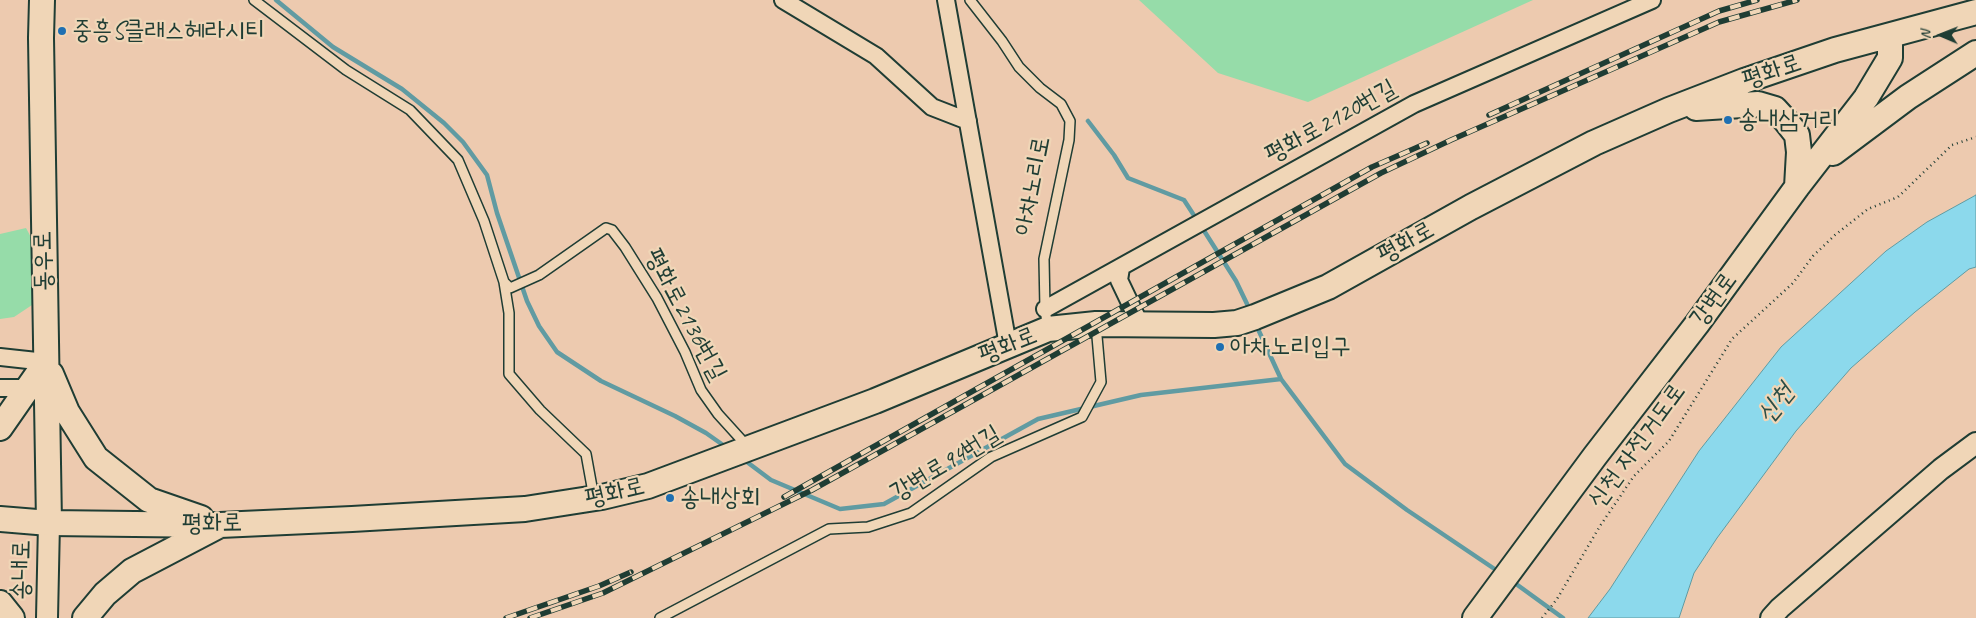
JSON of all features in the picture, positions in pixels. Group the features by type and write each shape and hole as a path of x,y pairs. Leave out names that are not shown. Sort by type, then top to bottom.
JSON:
{"main road":[{"name":"동우로","path":"42,0 49,522"},
{"name":"평화로","path":"0,519 49,522 220,525 524,509 594,498 648,486 875,401 1008,345 1046,319 1096,324 1197,326 1236,323 1302,299 1328,287 1471,207 1594,143 1669,110 1753,78 1835,50 1976,12"},
{"name":"강변로","path":"1476,618 1595,456 1697,324 1871,90 1890,58 1890,36"},
{"path":"1669,110 1758,104 1775,109 1796,135 1803,179 1908,98 1976,53"},
{"path":"0,428 26,388 46,362"},
{"path":"46,362 66,412 96,458 149,500 220,525"},
{"path":"85,618 105,594 132,571 220,525"},
{"path":"0,603 12,618"}],"street":[{"path":"783,0 876,56 932,107 968,122"},
{"name":"아차노리로","path":"946,0 1008,345"},
{"name":"평화로2120번길","path":"1046,319 1121,268 1414,104 1652,0"},
{"path":"1121,268 1119,280 1140,324"},
{"path":"0,357 46,362"},
{"path":"0,388 26,388"},
{"path":"1771,618 1780,608 1941,469 1976,443"},
{"name":"송내로","path":"47,618 49,522"}],"lane":[{"path":"254,0 346,70 410,110 458,160 484,221 504,282 509,313 509,374 540,410 586,454 594,498"},
{"name":"아차노리로","path":"970,0 1002,41 1019,68 1040,88 1061,104 1070,121 1069,140 1044,259 1046,319"},
{"name":"평화로2136번길","path":"504,282 510,288 539,275 606,228 612,230 626,248 658,298 685,352 701,390 718,414 749,448"},
{"name":"강변로94번길","path":"660,618 829,529 868,527 911,513 991,457 1082,417 1101,382 1096,324"}],"path":[{"name":"신천 자전거도로","path":"1542,618 1558,599 1600,526 1634,476 1669,441 1732,339 1793,283 1813,256 1835,235 1868,209 1898,197 1952,145 1976,137"}],"green space":[{"path":"1139,0 1533,0 1308,102 1218,73"},
{"path":"26,228 33,241 35,303 14,317 0,319 0,234"}],"water":[{"name":"신천","path":"1976,195 1976,267 1969,269 1915,312 1851,368 1796,431 1717,538 1694,573 1679,618 1588,618 1610,589 1699,451 1781,347 1886,251 1927,222"}],"waterway":[{"path":"276,0 333,47 402,89 444,123 463,142 487,175 497,213 527,301 539,326 557,352 601,381 675,416 723,445"},
{"path":"1088,121 1114,155 1128,178 1184,200 1197,220"},
{"path":"1201,226 1236,281 1248,306"},
{"path":"1258,329 1281,379"},
{"path":"747,462 771,480 840,509 884,504 1038,419 1141,395 1281,379 1345,464 1407,510 1499,572"},
{"path":"1512,581 1563,618"}],"railway":[{"path":"1489,115 1719,11 1757,0"},
{"path":"530,618 603,593 812,490 1381,173 1451,140 1719,22 1797,0"},
{"path":"784,497 1372,167 1427,143"},
{"path":"506,618 599,586 631,572"}],"place":[{"name":"중흥S클래스헤라시티","path":"62,31"},
{"name":"송내삼거리","path":"1728,120"},
{"name":"아차노리입구","path":"1220,347"},
{"name":"송내상회","path":"670,498"}]}
